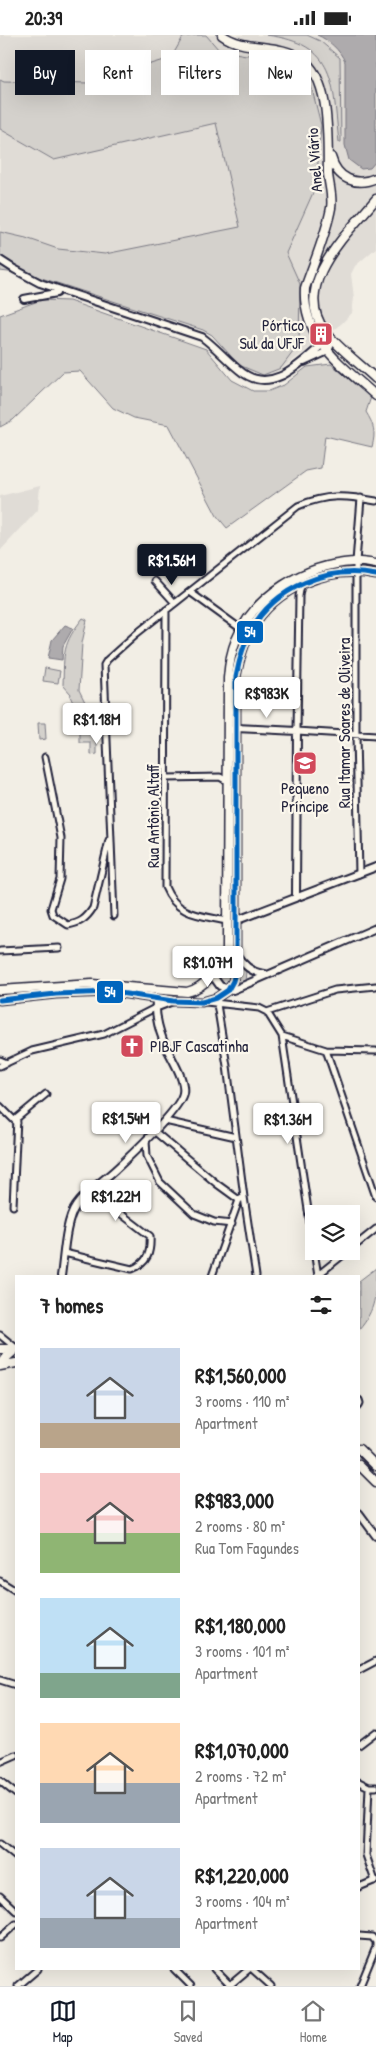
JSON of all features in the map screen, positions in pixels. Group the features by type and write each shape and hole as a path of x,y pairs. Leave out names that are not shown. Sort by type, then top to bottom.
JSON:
{"main road":[{"name":"Anel Viário","path":"222,35 238,43 280,49 293,53 303,59 313,70 323,93 329,153 330,210 305,288 304,302 312,329 328,346"},
{"path":"329,153 333,167 346,178 363,182 376,178"},
{"path":"376,199 326,261 318,277 315,289 315,309 328,346 376,396"},
{"path":"328,346 376,379"},
{"path":"328,346 376,383"},
{"path":"328,346 376,390"},
{"path":"0,990 92,984 186,992 199,986 213,973 222,962 226,949 228,678 233,648 241,629 263,601 294,579 312,570 356,562 376,564"},
{"path":"0,1000 56,994 113,992 173,1001 202,1002 217,1001 228,990 233,981 236,954 236,677 240,655 258,619 288,592 323,576 356,571 376,575"},
{"path":"156,999 161,994 184,995 194,993 210,979 213,973"},
{"path":"0,1349 15,1349"},
{"path":"0,1366 15,1350"},
{"path":"0,1366 15,1363"},
{"path":"360,1450 376,1465"},
{"path":"360,1466 376,1482"}],"street":[{"path":"0,261 37,286 103,305"},
{"path":"0,261 40,283 202,337 243,373 255,379 266,381 284,376 300,363 328,346"},
{"path":"24,299 57,293"},
{"path":"114,917 104,665 111,655 298,505 327,496 376,501"},
{"name":"Rua Itamar Soares de Oliveira","path":"359,874 356,735 356,562 361,498"},
{"path":"155,581 175,603"},
{"path":"296,897 299,596 301,585"},
{"path":"190,592 241,629"},
{"path":"288,592 299,596"},
{"name":"Rua Antônio Altaff","path":"166,610 165,887 170,899 181,909 226,921"},
{"path":"228,732 236,728 376,736"},
{"path":"44,757 61,838 60,879 51,909 53,915 68,925 78,924 87,917 93,908 110,832"},
{"path":"220,777 227,771"},
{"path":"166,778 220,777 228,781"},
{"path":"235,921 376,867"},
{"path":"235,907 241,912 250,914"},
{"path":"213,973 217,983 228,990 233,990 376,928"},
{"path":"0,951 59,948"},
{"path":"236,954 250,969 259,973 269,974"},
{"path":"267,1012 335,990 376,986"},
{"path":"61,1275 70,1217 75,1206 90,1190 115,1170 164,1121 180,1102 183,1094 184,1085 163,1040 155,1007 156,999"},
{"path":"0,1067 32,1051 104,1034 155,1007 173,1001"},
{"path":"256,1275 242,1199 236,1137 217,1001 259,1007 267,1012 282,1036 307,1205"},
{"path":"282,1036 326,1050 376,1051"},
{"path":"326,1050 375,1192"},
{"path":"0,1060 7,1063"},
{"path":"13,1206 17,1118 46,1095"},
{"path":"0,1106 17,1123"},
{"path":"164,1121 236,1137"},
{"path":"154,1131 217,1184 242,1199"},
{"path":"146,1139 147,1155 160,1182 194,1214 214,1222 232,1224"},
{"path":"64,1253 132,1269 141,1265 149,1253 150,1236 90,1190"},
{"path":"212,1275 242,1199"},
{"path":"360,1242 376,1229"},
{"path":"315,1260 318,1275"},
{"path":"319,1275 337,1260"},
{"path":"0,1335 15,1348"},
{"path":"360,1514 376,1536"},
{"path":"0,1581 15,1590"},
{"path":"360,1669 376,1661"},
{"path":"0,1680 15,1685"},
{"path":"360,1744 376,1732"},
{"path":"0,1762 15,1755"},
{"path":"0,1781 15,1793"},
{"path":"360,1782 369,1787 376,1787"},
{"path":"360,1887 375,1880 366,1855 369,1787"},
{"path":"0,1844 15,1856"},
{"path":"0,1896 15,1910"},
{"path":"0,1938 15,1925"},
{"path":"360,1936 374,1939 376,1947 360,1986"},
{"path":"18,1986 37,1970"},
{"path":"175,1970 191,1986"},
{"path":"215,1970 230,1985 248,1970"},
{"path":"250,1970 271,1986"}],"shaded area":[{"path":"0,35 376,35 376,248 355,266 351,274 354,298 352,313 341,324 283,368 263,375 244,369 212,335 203,330 32,277 0,258"},
{"path":"206,35 219,50 176,50 183,37"},
{"path":"266,35 307,35 320,41 340,58 341,142 339,142 332,85 327,70 319,57 311,50 290,40"},
{"path":"317,35 376,35 376,161 370,168 361,169 349,160 345,145 345,62 334,46"},
{"path":"239,54 249,55 249,95 311,95 311,87 321,125 316,186 286,253 300,284 299,344 281,368 263,375 239,365 212,335 203,330 32,275 0,271 0,232 26,238 58,249 105,254 240,227 216,123 54,160 0,129 0,79 15,81 15,95 75,95 75,83 85,83 85,95 151,95 151,64 161,61 161,95 239,95"},
{"path":"41,300 69,301 206,349 232,380 253,391 269,391 284,385 307,367 331,364 371,397 366,412 374,429 372,447 325,436 321,468 306,471 227,528 217,516 169,425 134,418 113,408 80,371 63,372 13,420 0,427 0,315"},
{"path":"40,486 38,510 0,551 0,496"},
{"path":"83,618 87,620 82,643 79,690 97,726 97,754 91,755 91,743 80,743 80,719 70,696 71,694 63,685 68,642"},
{"path":"65,625 73,628 63,646 62,660 48,658 52,640"},
{"path":"45,668 60,671 58,683 43,681"},
{"path":"38,723 45,723 46,739 39,740"},
{"path":"230,934 232,934 231,974 227,985 218,979 218,975 229,955"},
{"path":"238,965 246,971 245,982 237,986"},
{"path":"376,1268 374,1301 369,1315 360,1328 360,1280"}],"waterway":[{"path":"360,1459 376,1475"}],"transit line":[{"name":"54","path":"0,1000 56,994 113,992 173,1001 202,1002 216,998 228,990 233,981 236,968 236,677 244,647 251,630 261,615 289,591 305,583 340,573 376,575"}],"place":[{"name":"Pórtico Sul da UFJF","path":"321,334"},
{"name":"Pequeno Príncipe","path":"305,763"},
{"name":"PIBJF Cascatinha","path":"132,1046"}]}
